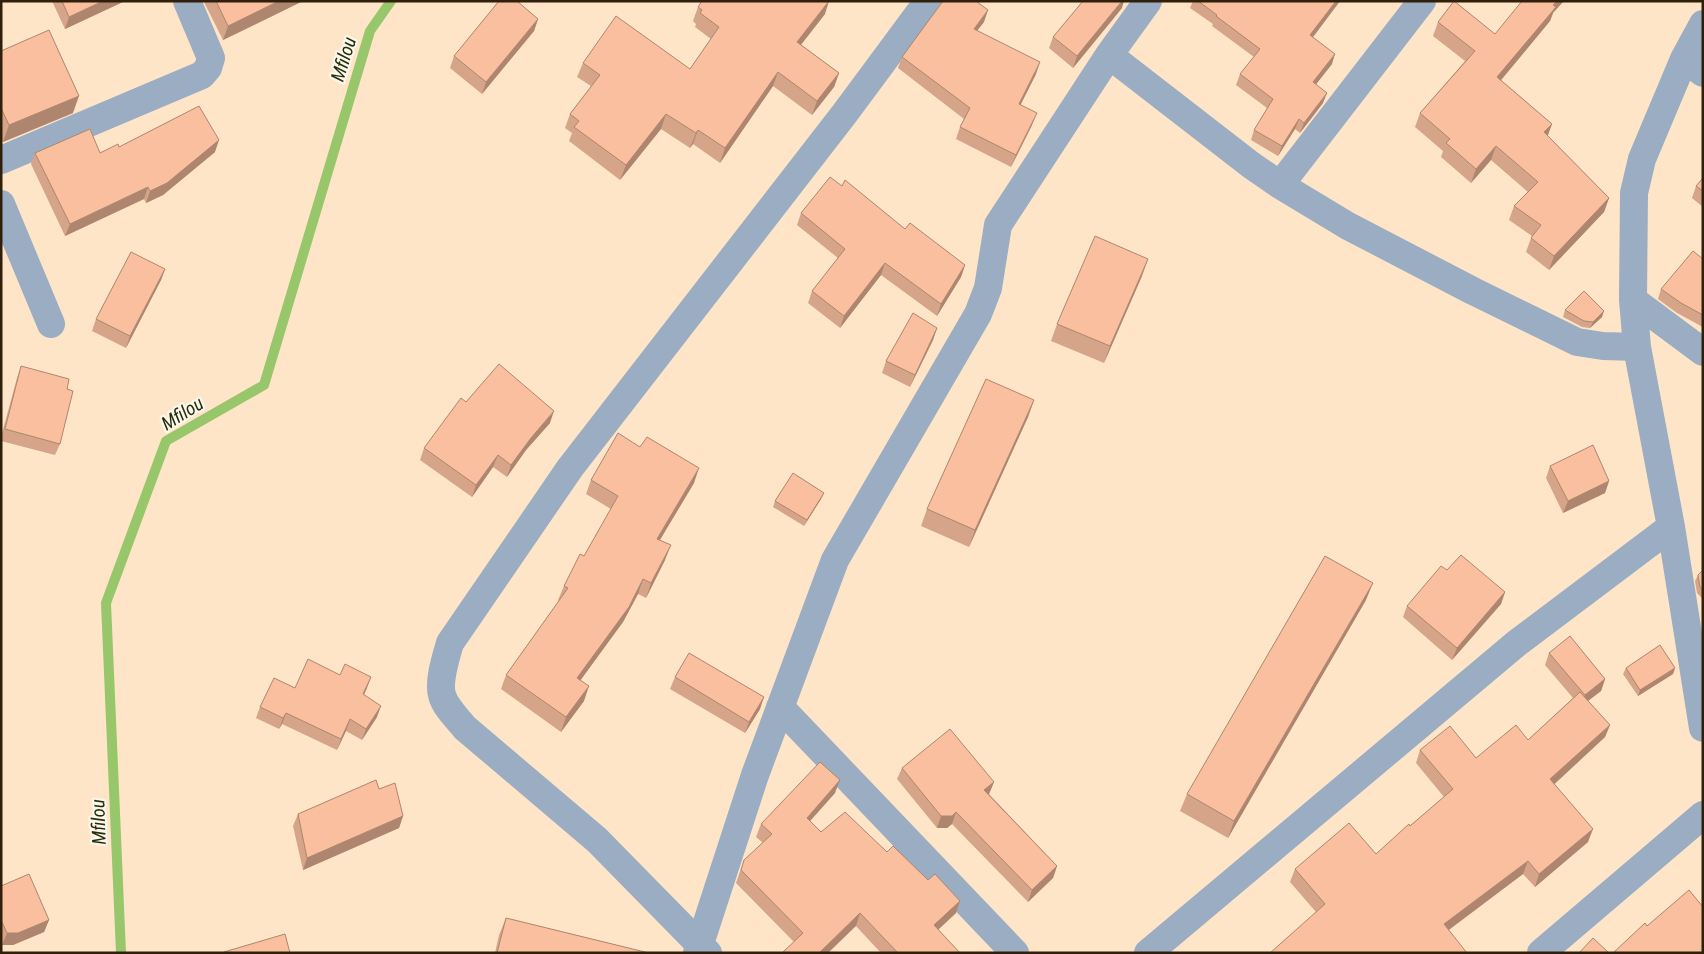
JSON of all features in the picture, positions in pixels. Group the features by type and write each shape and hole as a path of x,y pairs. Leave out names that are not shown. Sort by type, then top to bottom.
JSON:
{"street":[{"path":"1,160 202,75 208,68 210,58 187,1"},
{"path":"928,1 845,112 570,468 450,643 443,670 442,695 450,710 465,728 597,840 702,950 755,775 835,560 978,314 988,288 998,225 1109,55 1148,1"},
{"path":"1280,185 1422,1"},
{"path":"1703,24 1693,66 1642,159 1634,193 1632,300 1637,346 1670,527 1703,728"},
{"path":"1109,55 1280,185 1348,226 1577,342 1603,346 1637,346"},
{"path":"1,204 51,324"},
{"path":"1632,300 1703,352"},
{"path":"1148,953 1517,643 1670,527"},
{"path":"780,707 1014,953"},
{"path":"1541,953 1703,815"}],"building":[{"path":"62,1 103,1 69,17"},
{"path":"216,1 279,1 228,26"},
{"path":"499,1 517,1 538,19 486,82 454,56"},
{"path":"702,1 829,1 797,42 839,73 817,101 778,72 725,148 698,130 696,133 666,114 626,165 574,127 579,121 570,114 600,75 583,63 616,16 690,69 719,27 700,13 702,10 698,7"},
{"path":"943,1 976,1 988,10 974,29 1040,62 1019,104 1037,113 1016,155 960,127 970,108 902,57"},
{"path":"1083,1 1122,1 1077,56 1053,37"},
{"path":"1198,1 1336,1 1310,35 1335,54 1313,82 1327,93 1304,123 1299,119 1282,146 1254,130 1273,99 1240,74 1260,49"},
{"path":"1454,1 1495,34 1522,1 1557,1 1553,5 1556,7 1497,77 1552,124 1544,132 1609,198 1554,256 1531,238 1541,225 1514,206 1538,182 1496,146 1476,169 1446,143 1450,139 1420,113 1475,51 1438,22"},
{"path":"49,30 79,96 9,125 1,108 1,51"},
{"path":"199,106 219,140 167,183 150,191 148,187 70,224 35,153 90,129 100,153 118,144 119,147"},
{"path":"830,177 842,186 845,180 905,229 910,223 965,265 941,304 885,263 844,316 812,291 845,249 801,213"},
{"path":"1703,178 1703,191 1696,186"},
{"path":"1095,236 1148,259 1110,346 1057,324"},
{"path":"1693,251 1703,259 1703,315 1661,289"},
{"path":"131,252 165,269 130,336 96,319"},
{"path":"1584,291 1604,311 1593,322 1584,321 1565,310"},
{"path":"913,313 937,328 915,375 886,361"},
{"path":"499,364 554,411 511,465 498,455 476,485 424,448 461,398 466,402"},
{"path":"21,366 69,379 67,389 73,391 60,444 5,429"},
{"path":"986,379 1034,400 975,530 927,509"},
{"path":"618,433 640,447 647,437 699,468 657,539 671,545 651,583 643,579 629,607 577,678 589,686 566,717 506,675 568,588 564,586 580,554 584,556 618,496 591,480"},
{"path":"1593,445 1609,481 1568,501 1550,466"},
{"path":"793,473 824,493 807,520 775,501"},
{"path":"1461,555 1505,592 1457,648 1407,606 1441,566 1447,570"},
{"path":"1325,556 1373,583 1234,821 1187,794"},
{"path":"1703,570 1703,590 1700,587 1698,575"},
{"path":"1570,636 1605,679 1585,695 1549,653"},
{"path":"1660,645 1675,668 1640,690 1626,668"},
{"path":"689,653 764,697 749,722 675,677"},
{"path":"308,659 340,675 345,664 371,677 363,694 381,706 366,729 350,719 341,739 286,713 283,718 260,707 274,678 295,688"},
{"path":"1580,692 1610,725 1550,779 1593,829 1539,874 1528,861 1444,924 1467,953 1270,953 1325,904 1295,869 1349,823 1376,854 1409,824 1410,826 1453,789 1420,750 1450,726 1476,758 1516,725 1528,740"},
{"path":"950,729 994,782 984,790 1057,866 1032,890 956,812 952,816 941,816 902,768"},
{"path":"820,762 840,780 807,818 821,832 845,812 887,852 893,846 928,880 935,874 960,901 934,925 960,953 898,953 860,913 819,953 782,953 803,933 741,870 744,860 772,834 761,824"},
{"path":"376,780 379,789 395,783 403,816 307,858 298,814"},
{"path":"29,874 49,920 18,933 7,933 1,920 1,886"},
{"path":"1689,890 1703,907 1703,953 1613,953 1645,923 1647,926"},
{"path":"506,918 649,953 497,953"},
{"path":"285,934 290,953 224,953 224,952"},
{"path":"1593,938 1609,953 1579,953"}],"waterway":[{"name":"Mfilou","path":"121,953 106,603 166,441 264,385 370,31 391,1"}]}
